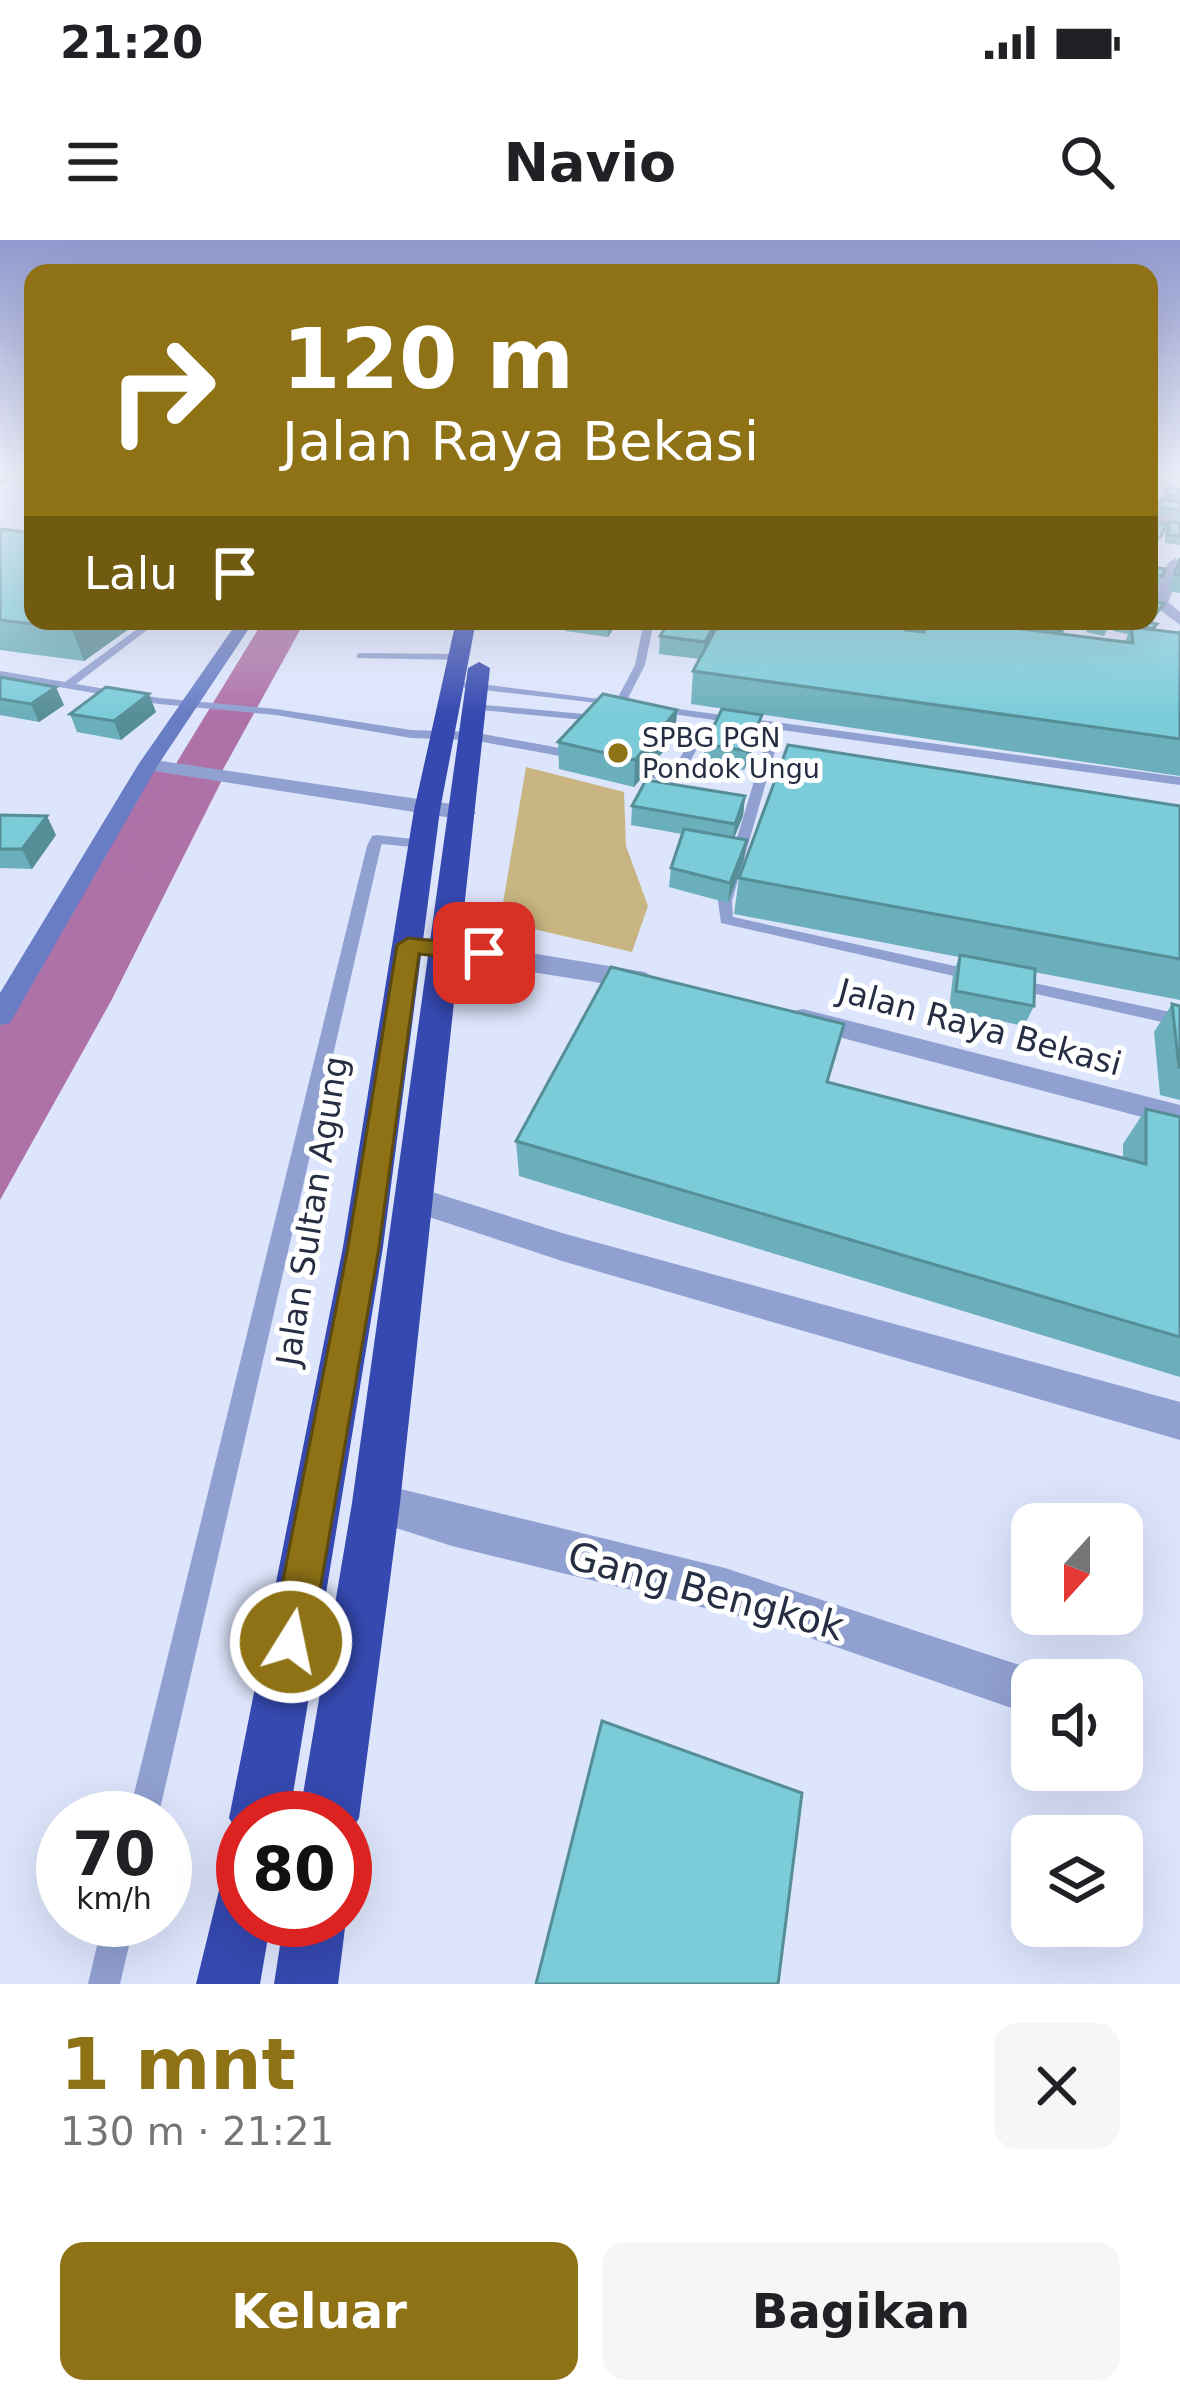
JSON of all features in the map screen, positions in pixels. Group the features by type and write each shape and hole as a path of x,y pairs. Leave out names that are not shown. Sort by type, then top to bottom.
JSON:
{"highway":[{"name":"Jalan Sultan Agung","path":"333,1791 376,1503 413,1199 438,822 464,689 483,630"},
{"name":"Jalan Sultan Agung","path":"264,1791 363,1247 427,946"},
{"path":"228,1984 235,1947"},
{"path":"306,1984 311,1947"}],"street":[{"path":"1158,594 1173,562"},
{"path":"2,1010 148,765 240,630"},
{"path":"148,765 438,822"},
{"path":"427,946 675,987"},
{"name":"Jalan Raya Bekasi","path":"776,1011 1180,1116"},
{"path":"413,1199 562,1247 1180,1421"},
{"name":"Gang Bengkok","path":"376,1503 428,1520 684,1578 791,1609 1011,1685"}],"lane":[{"path":"65,687 142,630"},
{"path":"620,704 640,665 647,630"},
{"path":"361,656 464,689 614,720"},
{"path":"0,674 411,734 464,689 620,704 1180,781"},
{"path":"464,689 593,759"},
{"path":"616,765 662,777 677,775 698,736 685,726 638,722"},
{"path":"777,725 725,901 726,920 1180,1020"},
{"path":"825,751 832,733"},
{"path":"997,772 1000,755"},
{"path":"149,1791 374,846 377,838 438,822"},
{"path":"104,1984 113,1947"}],"shaded area":[{"path":"148,765 223,778 111,1001 0,1200 0,1012"},
{"path":"526,767 624,792 626,846 648,906 632,952 500,921"}],"building":[{"path":"0,553 24,553 24,623 0,620"},
{"path":"664,630 711,630 705,642 660,636"},
{"path":"715,630 1030,630 1133,643 1131,630 1180,633 1180,739 693,671"},
{"path":"0,677 56,687 31,704 0,699"},
{"path":"106,687 149,694 114,721 70,714"},
{"path":"603,694 677,710 635,760 558,742"},
{"path":"722,709 762,715 747,751 705,744"},
{"path":"788,745 1180,806 1180,959 739,878"},
{"path":"646,780 745,796 735,824 632,806"},
{"path":"0,815 47,816 22,849 0,849"},
{"path":"684,829 747,840 730,883 671,868"},
{"path":"960,955 1035,969 1034,1006 956,991"},
{"path":"611,967 844,1024 827,1082 1146,1164 1146,1109 1180,1117 1180,1337 516,1141"},
{"path":"1172,1004 1180,1006 1180,1067 1179,1067"},
{"path":"602,1721 802,1793 778,1984 536,1984"}],"waterway":[{"path":"148,857 279,630"}],"place":[{"name":"SPBG PGN Pondok Ungu","path":"618,753"}],"route":[{"path":"291,1642 363,1247 408,945 484,953"}]}
